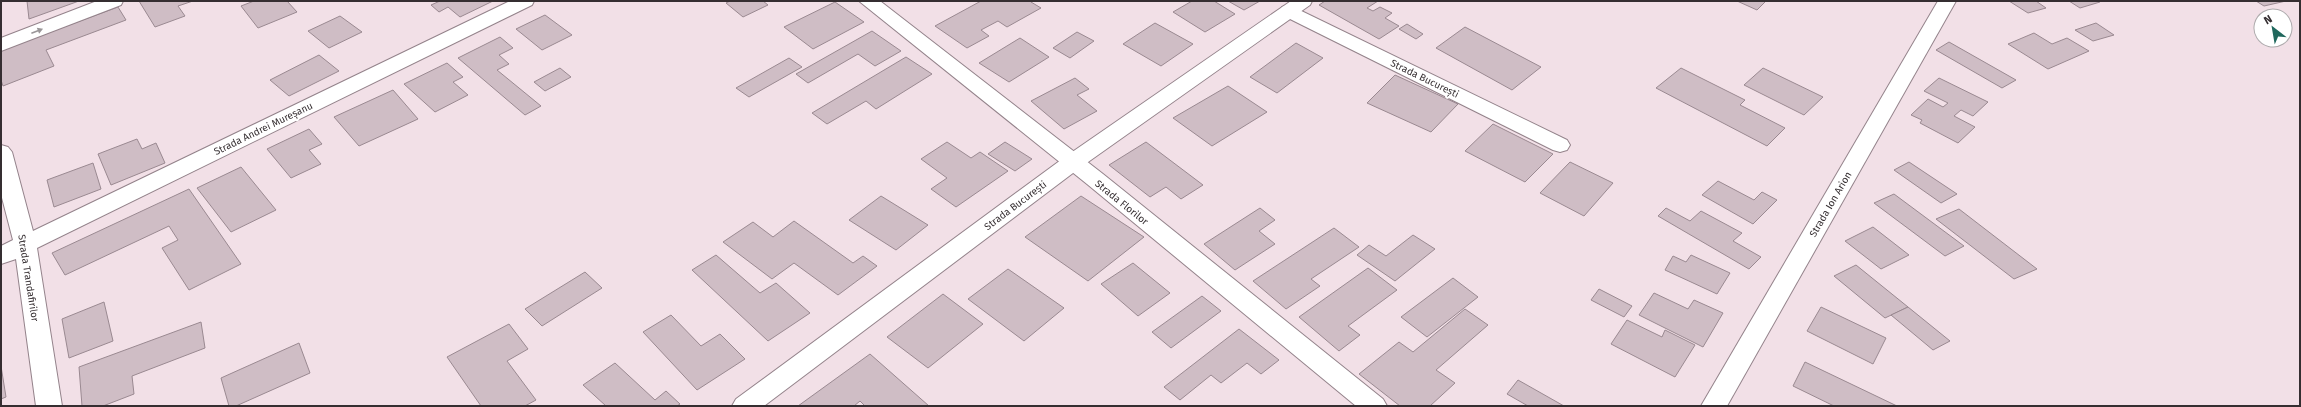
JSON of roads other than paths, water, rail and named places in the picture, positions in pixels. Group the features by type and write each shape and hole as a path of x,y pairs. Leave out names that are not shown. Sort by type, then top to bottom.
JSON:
{"street":[{"path":"1,45 114,1"},
{"name":"Strada Andrei Mureșanu","path":"1,256 525,1"},
{"name":"Strada Florilor","path":"868,1 1073,162 1374,406"},
{"name":"Strada Ion Arion","path":"1714,406 1947,1"},
{"name":"Strada București","path":"745,406 1073,162 1296,6 1560,145"},
{"name":"Strada Trandafirilor","path":"1,152 25,244 49,406"}]}
